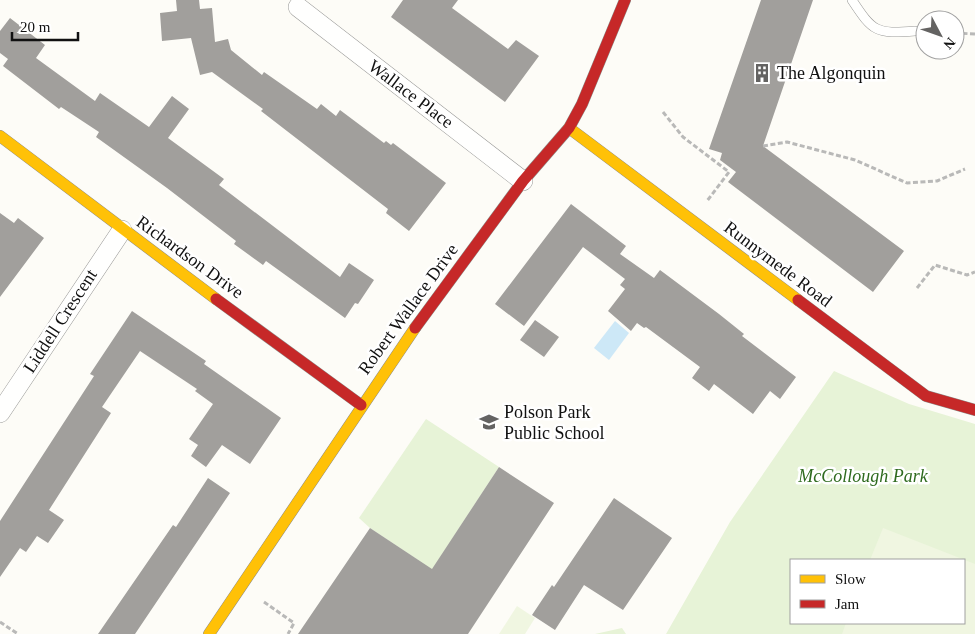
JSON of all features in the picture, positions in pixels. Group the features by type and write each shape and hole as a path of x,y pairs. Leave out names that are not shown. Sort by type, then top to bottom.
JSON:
{"street":[{"name":"Robert Wallace Drive","path":"208,634 361,405 523,181 569,128 582,104 625,0"},
{"name":"Wallace Place","path":"298,7 523,181"},
{"name":"Runnymede Road","path":"569,128 926,396 975,410"},
{"name":"Richardson Drive","path":"0,136 122,230 361,405"},
{"name":"Liddell Crescent","path":"0,413 122,230"}],"lane":[{"path":"852,0 866,21 885,33 914,31"}],"path":[{"path":"663,112 683,137 729,172 707,201"},
{"path":"763,146 787,142 855,160 907,183 937,181 965,169"},
{"path":"917,288 935,265 967,275 975,272"},
{"path":"264,602 294,623 288,634"},
{"path":"0,622 18,634"}],"green space":[{"name":"McCollough Park","path":"834,371 909,404 975,424 975,634 666,634 730,522"},
{"path":"426,419 499,467 420,588 418,560 370,528 359,518"},
{"path":"883,528 962,559 870,559"},
{"path":"965,560 975,564 975,634 842,634 846,624 965,624"},
{"path":"517,606 535,618 525,634 499,634"},
{"path":"622,628 626,634 595,634"}],"water":[{"path":"615,321 629,333 609,360 594,348"}],"building":[{"path":"176,0 199,0 200,9 212,8 215,42 228,39 231,50 262,75 264,72 317,109 321,104 336,116 340,110 384,143 386,141 391,145 393,143 446,183 409,231 386,213 388,209 261,111 263,109 212,72 200,75 191,38 162,41 160,13 177,11"},
{"path":"403,0 458,0 452,8 508,49 516,40 539,56 505,102 391,17"},
{"name":"The Algonquin","path":"761,0 813,0 763,146 904,251 873,292 728,182 736,172 720,160 722,153 709,149"},
{"path":"10,18 45,45 36,58 95,101 100,93 149,127 172,96 189,109 168,138 224,179 219,185 340,277 349,263 374,280 358,304 355,303 345,318 266,261 263,265 234,244 236,241 167,188 96,137 99,132 61,107 59,109 3,66 8,59 0,53 0,31"},
{"path":"571,204 626,246 620,254 654,278 660,270 719,314 744,334 742,336 796,377 780,399 770,391 753,414 714,384 709,391 692,378 700,367 646,327 644,328 637,323 631,331 608,311 625,289 620,285 625,279 583,247 524,326 495,304"},
{"path":"0,213 14,223 18,218 44,238 0,297"},
{"path":"132,311 206,361 204,364 281,418 250,464 222,445 206,467 191,456 198,445 189,439 213,404 195,391 197,389 140,351 102,407 111,413 49,510 64,520 48,543 37,536 26,552 20,548 0,577 0,521 94,376 90,374"},
{"path":"535,320 559,337 544,357 520,340"},
{"path":"499,467 554,503 468,634 298,634 370,528 432,569"},
{"path":"208,478 230,493 135,634 98,634 173,525 176,527"},
{"path":"614,498 672,538 623,610 584,585 555,630 532,615 552,585 554,587"}],"traffic: slow":[{"path":"569,128 798,300"},
{"path":"0,136 216,299"},
{"path":"209,634 415,328"}],"traffic: jam":[{"path":"415,328 523,181 569,128 582,104 625,0"},
{"path":"216,299 361,405"},
{"path":"798,300 926,396 975,410"}],"place":[{"name":"The Algonquin","path":"762,73"},
{"name":"Polson Park Public School","path":"489,422"}]}
